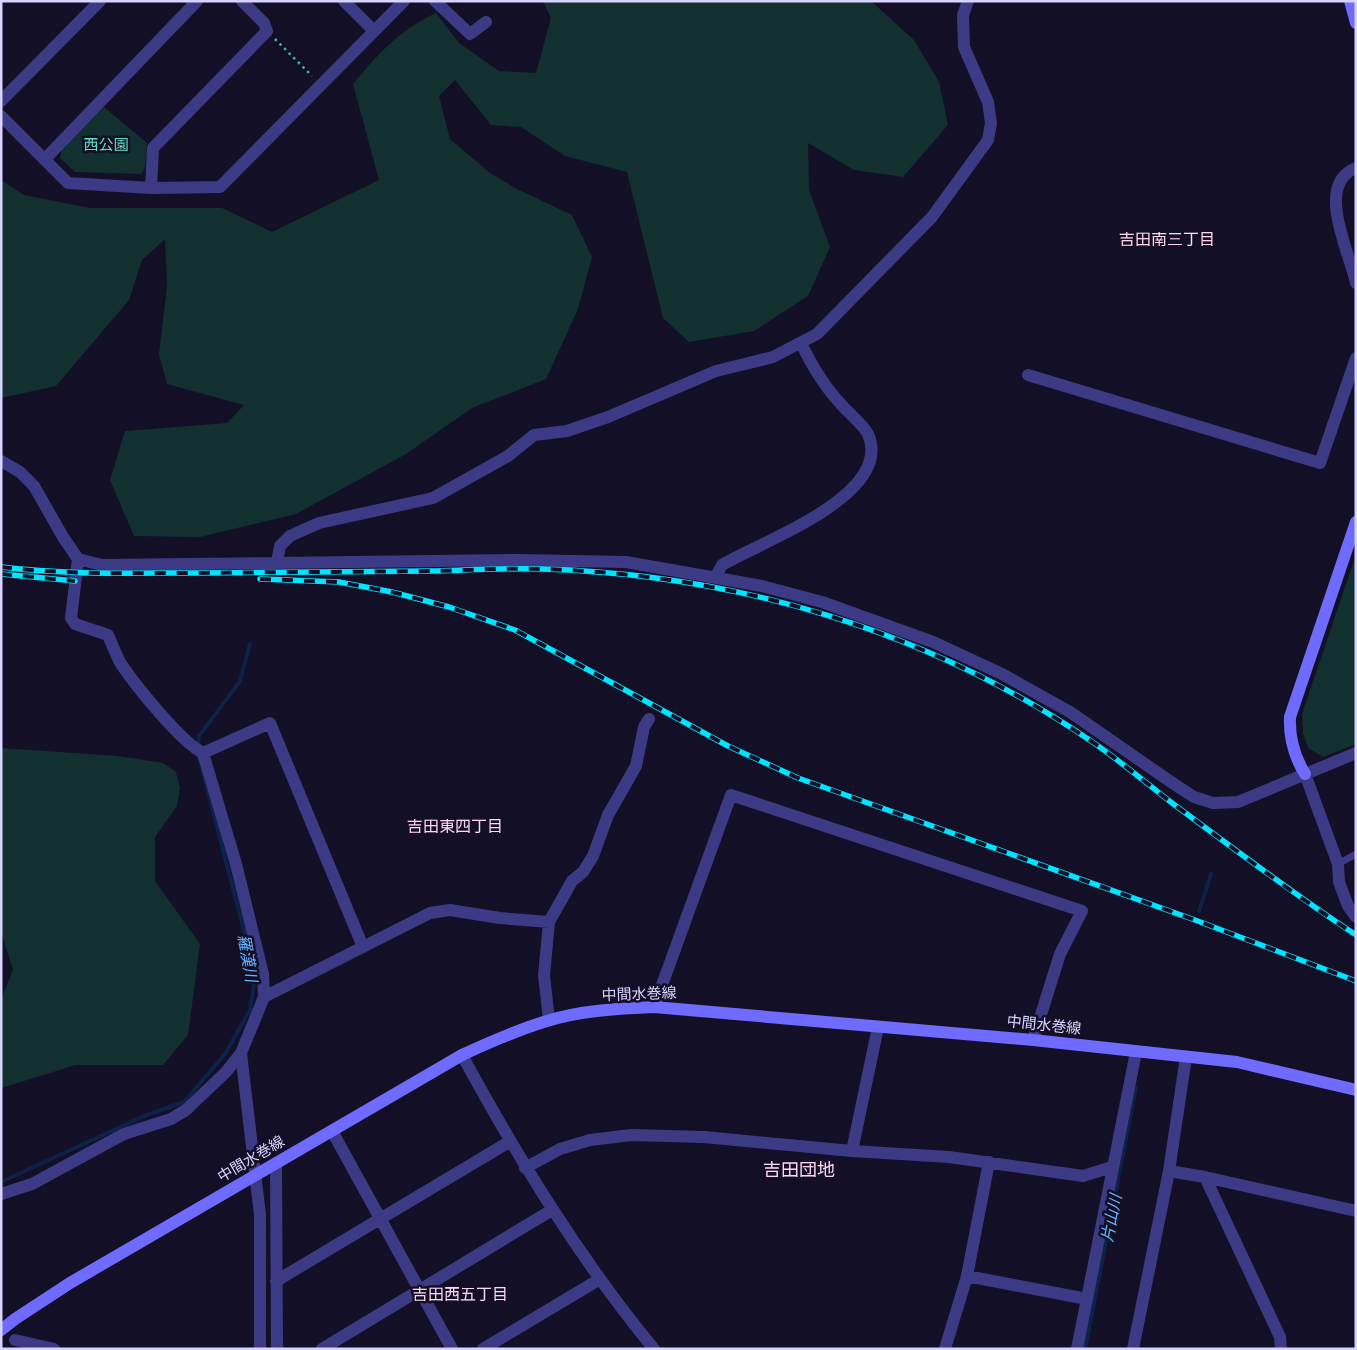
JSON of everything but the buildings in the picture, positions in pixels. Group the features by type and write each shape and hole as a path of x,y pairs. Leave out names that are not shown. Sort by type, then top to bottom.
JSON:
{"main road":[{"path":"1350,1 1356,23"},
{"path":"1305,774 1296,759 1289,731 1290,717 1356,522"},
{"name":"中間水巻線","path":"1,1330 23,1313 70,1283 462,1055 501,1037 549,1020 601,1010 654,1007 1032,1040 1237,1062 1356,1090"}],"street":[{"path":"1,101 100,1"},
{"path":"45,159 197,1"},
{"path":"151,188 153,148 267,31 264,23 242,1"},
{"path":"344,1 374,31"},
{"path":"1,116 68,183 151,188 220,188 404,1"},
{"path":"435,1 470,34 486,22"},
{"path":"277,562 280,546 290,536 319,523 433,498 508,456 534,435 567,431 608,417 716,371 773,357 817,334 932,216 988,140 991,123 988,102 964,47 962,22 968,1"},
{"path":"1356,168 1347,171 1338,186 1334,206 1356,283"},
{"path":"716,576 722,565 828,508 848,494 865,472 870,459 872,446 867,432 839,402 810,361 801,343"},
{"path":"1028,375 1320,463 1356,358"},
{"path":"1,461 20,472 34,486 63,537 78,558 102,565 518,560 626,562 716,576 822,602 933,642 1002,674 1070,712 1194,797 1213,803 1238,802 1356,753"},
{"path":"1,1194 32,1184 124,1134 171,1119 186,1110 226,1072 241,1054 264,997 263,974 236,864 203,753 187,742 121,663 108,635 75,624 71,618 78,558"},
{"path":"549,1020 544,975 549,922 572,881 584,872 593,856 608,814 636,766 644,727 649,719"},
{"path":"203,753 270,723 364,947"},
{"path":"1305,774 1338,864 1339,882 1348,906 1356,917"},
{"path":"654,1007 731,795 1082,911 1060,954 1032,1040"},
{"path":"264,997 430,913 450,910 500,918 549,922"},
{"path":"852,1151 878,1027"},
{"path":"1078,1349 1112,1167 1136,1052"},
{"path":"241,1054 260,1215 260,1349"},
{"path":"462,1055 509,1142 552,1210 600,1279 653,1348"},
{"path":"1133,1349 1169,1171 1186,1057"},
{"path":"332,1131 452,1349"},
{"path":"525,1168 560,1150 583,1142 631,1135 704,1137 852,1151 949,1157 1083,1176 1112,1167"},
{"path":"276,1281 380,1217 509,1142"},
{"path":"945,1349 967,1276 989,1162"},
{"path":"276,1163 277,1349"},
{"path":"1169,1171 1206,1177 1356,1211"},
{"path":"1206,1177 1280,1337 1281,1349"},
{"path":"322,1349 552,1210"},
{"path":"967,1276 1087,1299"},
{"path":"483,1349 600,1279"},
{"path":"15,1340 54,1349"}],"lane":[{"path":"1338,864 1356,854"}],"path":[{"path":"267,31 322,86"}],"green space":[{"path":"543,1 871,1 914,40 939,82 948,125 903,177 854,170 808,143 809,190 830,247 808,296 754,331 689,342 663,318 627,172 565,156 521,127 491,125 455,80 439,96 450,139 490,173 517,189 572,215 592,257 578,309 546,379 472,408 406,454 296,514 200,537 134,536 110,480 125,431 227,423 244,405 167,384 159,354 167,287 165,239 142,260 129,300 56,386 1,398 1,180 24,195 90,208 222,208 272,232 379,180 353,84 380,53 400,35 436,13 459,43 499,71 536,73 551,18"},
{"name":"西公園","path":"104,107 147,143 145,168 141,174 75,172 60,158 62,148"},
{"path":"1356,555 1356,744 1323,757 1308,748 1303,733 1302,714"},
{"path":"1,748 118,756 163,763 176,772 180,788 177,806 155,837 155,881 200,944 188,1035 163,1065 76,1065 1,1088 1,999 13,970 1,931"}],"waterway":[{"name":"羅漢川","path":"198,746 199,736 240,681 250,644"},
{"name":"羅漢川","path":"1,1182 144,1116 184,1102 225,1054 250,1010 254,985 248,946 198,753"},
{"name":"片山川","path":"1199,911 1211,874"},
{"name":"片山川","path":"1085,1349 1136,1087"}],"railway":[{"path":"1,567 26,570 124,573 500,569 614,573 686,583 758,597 828,616 897,640 964,668 1029,702 1101,748 1263,871 1356,935"},
{"path":"1,574 75,581"},
{"path":"260,579 339,582 392,592 449,607 515,630 728,746 798,778 1195,920 1356,981"}],"district":[{"name":"吉田南三丁目","path":"1167,239"},
{"name":"吉田東四丁目","path":"455,826"},
{"name":"吉田団地","path":"799,1170"},
{"name":"吉田西五丁目","path":"460,1294"}]}
